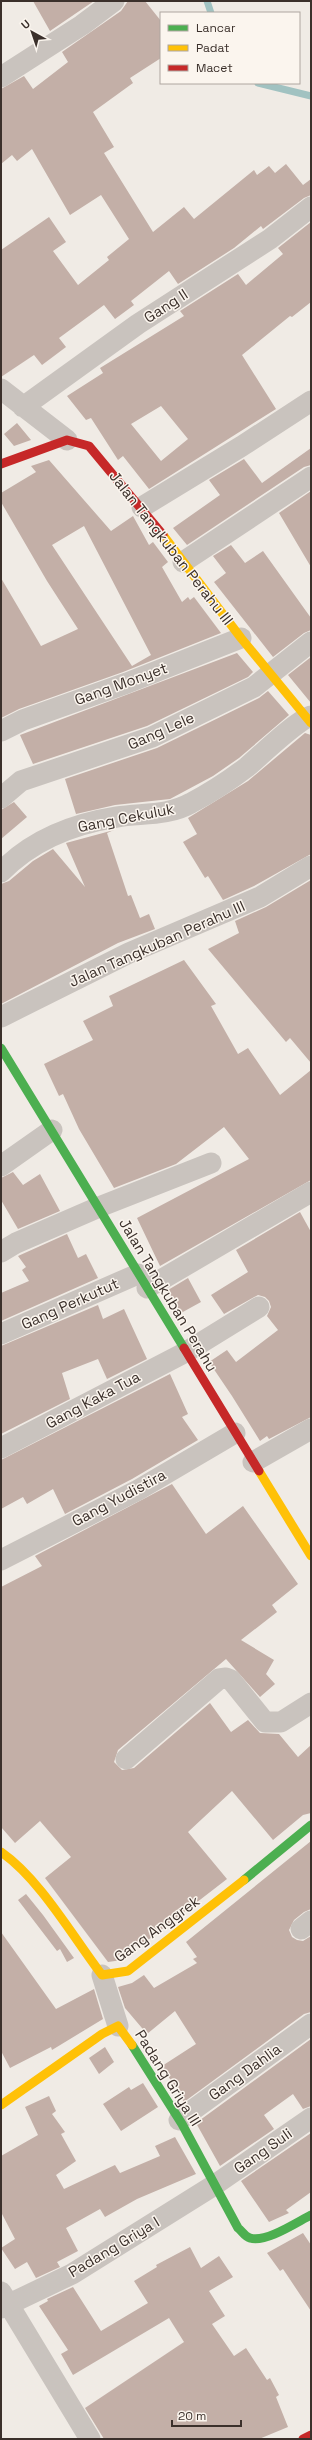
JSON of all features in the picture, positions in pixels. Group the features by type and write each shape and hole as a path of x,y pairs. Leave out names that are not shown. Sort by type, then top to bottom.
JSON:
{"street":[{"path":"1,77 85,23 114,1"},
{"name":"Gang II","path":"23,407 138,324 270,239 311,207"},
{"path":"1,389 67,440"},
{"path":"142,507 242,446 311,401"},
{"path":"1,464 67,440"},
{"name":"Jalan Tangkuban Perahu III","path":"67,440 88,446 142,507 241,638 310,719"},
{"path":"183,562 311,477"},
{"name":"Gang Monyet","path":"1,731 23,720 127,684 241,638"},
{"name":"Gang Lele","path":"1,798 21,781 152,737 254,687 270,672 311,642"},
{"name":"Gang Cekuluk","path":"1,872 17,856 47,837 66,830 116,817 168,812 189,804 245,768 310,719"},
{"name":"Jalan Tangkuban Perahu III","path":"1,1017 129,953 260,898 311,866"},
{"name":"Jalan Tangkuban Perahu","path":"1,1048 311,1556"},
{"path":"1,1166 52,1130"},
{"path":"1,1252 16,1243 211,1163"},
{"name":"Gang Perkutut","path":"1,1334 142,1281 311,1192"},
{"name":"Gang Kaka Tua","path":"1,1448 186,1352 259,1307"},
{"path":"253,1462 311,1429"},
{"name":"Gang Yudistira","path":"1,1560 138,1490 235,1433"},
{"path":"126,1759 220,1679 231,1680 265,1722 281,1722 311,1703"},
{"name":"Gang Anggrek","path":"1,1852 8,1857 37,1889 102,1975 119,1974 128,1971 207,1911 311,1826"},
{"path":"102,1975 118,2026"},
{"name":"Gang Dahlia","path":"179,2120 311,2024"},
{"name":"Padang Griya III","path":"1,2105 102,2034 118,2026 130,2041 179,2120 216,2184 238,2228 251,2238 262,2237 277,2232 311,2215"},
{"name":"Gang Suli","path":"216,2184 311,2118"},
{"name":"Padang Griya I","path":"4,2302 72,2274 216,2184"},
{"path":"4,2302 90,2439"},
{"path":"303,2439 311,2434"}],"building":[{"path":"33,1 94,1 50,31"},
{"path":"128,1 145,1 160,20 160,59 130,78 133,83 93,112 114,147 104,153 153,232 184,207 194,219 254,170 257,175 269,166 275,173 286,164 303,185 311,179 311,195 304,198 263,229 261,226 234,248 178,284 169,271 131,301 134,305 115,319 104,305 59,338 66,347 42,365 34,355 1,377 1,250 49,217 66,242 53,251 78,285 109,260 107,257 129,239 101,195 70,215 32,149 17,161 12,155 1,164 1,89 24,76 33,89 68,62 62,52 121,11"},
{"path":"311,222 311,302 292,317 290,316 242,355 276,409 149,489 123,456 118,460 91,418 86,420 67,396 103,373 100,368 184,316 180,311 238,274 246,285 283,254 278,248","holes":["161,406 188,439 161,461 131,424"]},
{"path":"17,423 31,440 14,446 4,434"},
{"path":"311,448 311,465 304,467 187,545 173,528 220,495 209,480 244,459 262,483"},
{"path":"49,460 111,531 133,516 149,545 153,542 168,562 162,567 182,602 188,597 190,600 194,597 221,633 123,672 19,709 1,718 1,578 41,646 78,629 47,581 1,502 1,493 36,472 31,466","holes":["84,526 151,655 132,666 52,545"]},
{"path":"311,491 311,567 279,513"},
{"path":"231,545 245,563 263,551 311,618 311,630 304,633 273,657 214,582 226,573 213,556"},
{"path":"237,653 253,672 248,677 147,726 33,764 20,735"},
{"path":"311,657 311,703 288,675"},
{"path":"268,691 289,715 239,758 213,776 170,799 115,805 76,814 65,779 157,748 259,698"},
{"path":"305,733 311,735 311,854 254,886 223,900 208,876 205,878 183,842 197,834 188,818 248,781"},
{"path":"14,802 27,817 1,839 1,810"},
{"path":"114,830 107,833 128,896 131,895 140,918 149,914 155,929 118,943 1,1004 1,884 9,881 33,861 53,849 85,887 66,843"},
{"path":"311,880 311,1063 290,1038 286,1042 208,949 239,933 235,921 266,907"},
{"path":"184,960 216,1004 211,1006 238,1054 248,1048 280,1095 311,1070 311,1180 160,1266 137,1218 249,1159 224,1127 176,1164 114,1188 79,1129 63,1094 59,1096 44,1064 93,1040 83,1021 113,1006 109,996"},
{"path":"13,1172 23,1185 40,1174 60,1211 18,1229 1,1200 1,1178"},
{"path":"300,1212 311,1232 311,1417 269,1439 267,1436 260,1441 209,1362 227,1350 236,1362 278,1330 267,1316 271,1307 269,1301 265,1297 258,1295 224,1314 211,1295 248,1272 236,1250"},
{"path":"67,1234 78,1258 86,1254 98,1278 1,1321 1,1293 29,1281 22,1270 26,1267 18,1256"},
{"path":"188,1278 201,1302 181,1313 168,1290"},
{"path":"98,1305 103,1319 124,1309 147,1359 107,1379 98,1359 62,1373 70,1399 1,1434 1,1346"},
{"path":"170,1374 188,1414 182,1417 198,1440 132,1479 65,1514 53,1489 27,1504 23,1497 1,1509 1,1460"},
{"path":"172,1484 206,1534 243,1506 298,1584 272,1605 277,1612 241,1640 274,1660 266,1674 275,1684 260,1697 226,1659 118,1750 114,1762 122,1770 134,1768 210,1703 231,1732 248,1720 260,1733 279,1734 298,1757 311,1745 311,1813 303,1815 273,1840 232,1791 188,1832 227,1879 148,1940 125,1950 129,1955 122,1960 108,1962 45,1878 71,1857 40,1821 15,1843 1,1827 1,1587 42,1566 35,1556"},
{"path":"311,1841 311,1909 304,1912 294,1920 289,1930 292,1937 297,1940 303,1941 311,1936 311,2012 304,2014 184,2102 162,2066 196,2044 175,2011 147,2034 125,2008 118,1987 132,1983 144,1975 154,1988 197,1963 193,1959 197,1957 186,1942"},
{"path":"26,1894 74,1958 67,1962 60,1949 57,1951 18,1900"},
{"path":"1,1932 56,2009 94,1989 103,2019 52,2050 51,2047 10,2068 1,2051"},
{"path":"311,2039 311,2106 303,2109 293,2094 264,2115 274,2129 220,2166 196,2123"},
{"path":"105,2047 114,2062 99,2074 89,2058"},
{"path":"143,2083 158,2107 121,2131 103,2104 129,2087 131,2090"},
{"path":"49,2096 56,2111 52,2114 65,2132 61,2134 76,2161 56,2175 64,2189 115,2165 120,2173 160,2156 155,2146 175,2137 196,2174 137,2199 105,2217 100,2209 66,2228 78,2251 57,2262 60,2267 36,2278 27,2262 15,2269 1,2248 15,2239 1,2212 1,2156 38,2135 25,2107"},
{"path":"311,2133 311,2192 286,2210 289,2213 269,2222 241,2181"},
{"path":"303,2233 311,2245 311,2311 283,2269 280,2271 267,2253"},
{"path":"190,2247 201,2268 219,2256 233,2277 209,2291 225,2316 212,2324 234,2356 246,2348 267,2380 270,2378 279,2395 276,2397 288,2427 259,2439 104,2439 85,2408 184,2342 169,2318 73,2375 61,2354 68,2350 39,2306 48,2301 47,2299 73,2287 101,2331 148,2303 134,2281 157,2267 156,2265"}],"waterway":[{"path":"207,1 211,12"},
{"path":"262,84 311,96"}],"traffic: fast":[{"path":"1,1048 184,1348"},
{"path":"244,1880 311,1825"},
{"path":"132,2045 182,2124 238,2228 245,2235 250,2238 264,2238 273,2235 311,2215"}],"traffic: slow":[{"path":"163,535 241,638 311,723"},
{"path":"259,1471 311,1556"},
{"path":"1,1852 29,1877 55,1909 102,1975 128,1971 244,1880"},
{"path":"1,2105 102,2034 118,2026 132,2045"}],"traffic: jam":[{"path":"1,464 67,440 89,446 163,535"},
{"path":"184,1348 259,1471"},
{"path":"303,2439 311,2435"}]}
